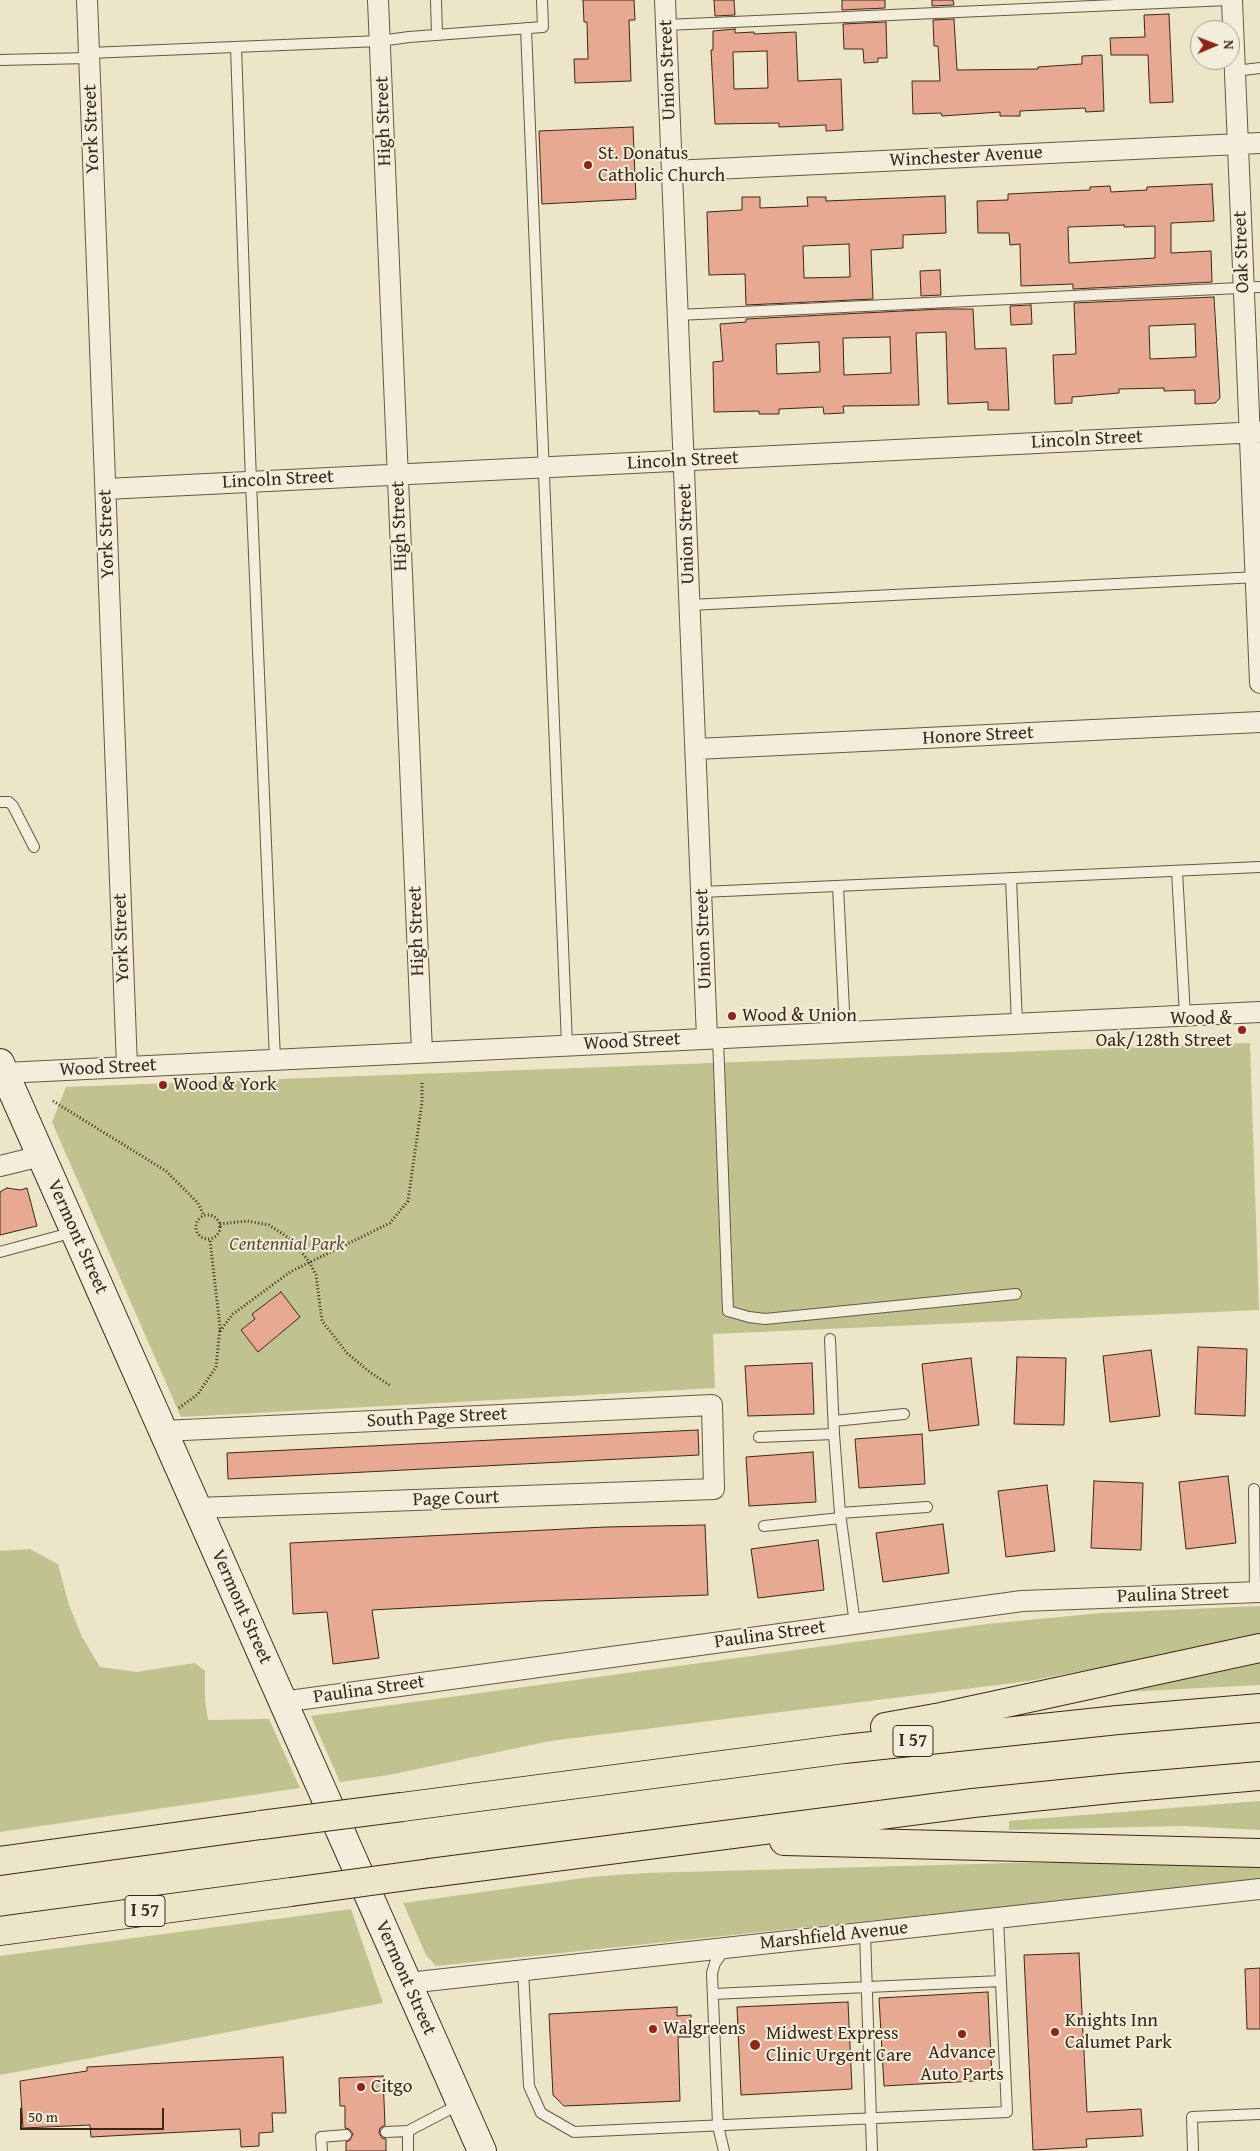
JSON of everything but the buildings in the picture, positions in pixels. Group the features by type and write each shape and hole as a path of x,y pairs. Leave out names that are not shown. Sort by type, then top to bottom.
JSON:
{"highway":[{"path":"567,1784 940,1717 1260,1648"},
{"name":"I 57","path":"0,1861 567,1784 982,1733 1260,1708"},
{"name":"I 57","path":"0,1930 692,1838 982,1802 1260,1776"},
{"path":"692,1838 1260,1853"}],"street":[{"name":"York Street","path":"87,0 127,1068"},
{"name":"High Street","path":"378,0 422,1052"},
{"name":"Union Street","path":"665,0 702,892 713,1038"},
{"name":"Oak Street","path":"1232,0 1238,145 1252,288 1260,683"},
{"name":"Winchester Avenue","path":"672,171 1260,143"},
{"name":"Lincoln Street","path":"106,489 1255,432"},
{"name":"Honore Street","path":"696,749 1260,722"},
{"name":"Wood Street","path":"1,1070 127,1068 1260,1012"},
{"name":"Vermont Street","path":"1,1070 41,1156 482,2151"},
{"path":"0,1166 41,1156"},
{"name":"South Page Street","path":"163,1431 712,1405 714,1489"},
{"name":"Page Court","path":"197,1508 714,1489"},
{"name":"Paulina Street","path":"282,1702 1022,1601 1257,1592"},
{"name":"Marshfield Avenue","path":"408,1983 1260,1889"}],"lane":[{"path":"436,0 437,35"},
{"path":"0,60 236,47 380,42 437,35 543,27 542,0"},
{"path":"666,25 1228,0"},
{"path":"526,28 567,1045"},
{"path":"236,47 251,482 275,1060"},
{"path":"1235,71 1260,68"},
{"path":"678,315 1252,288"},
{"path":"690,605 1258,577"},
{"path":"0,802 8,802 13,806 34,846"},
{"path":"702,892 1260,867"},
{"path":"1177,871 1184,1016"},
{"path":"1011,878 1017,1024"},
{"path":"838,886 845,1032"},
{"path":"713,1038 728,1311 749,1317 765,1318 1016,1294"},
{"path":"0,1252 74,1232"},
{"path":"830,1339 840,1516 855,1624"},
{"path":"834,1421 904,1414"},
{"path":"759,1437 834,1434"},
{"path":"1254,1489 1257,1592"},
{"path":"764,1526 927,1507"},
{"path":"523,1970 529,2086 541,2113 574,2132 1007,2112 998,1918"},
{"path":"865,1932 872,2151"},
{"path":"724,2151 718,2126 712,1973 715,1963 725,1948"},
{"path":"713,1994 1001,1981"},
{"path":"386,2132 408,2130 461,2104"},
{"path":"1193,2151 1192,2117 1260,2114"},
{"path":"408,2130 408,2151"},
{"path":"322,2151 321,2136 346,2135"}],"path":[{"path":"220,1331 233,1314 290,1272 390,1223 408,1201 422,1102 422,1081"},
{"path":"53,1101 166,1171 198,1203 204,1216"},
{"path":"220,1224 217,1236 210,1240 202,1238 196,1228 198,1221 204,1216 212,1216 220,1224 247,1222 269,1225 292,1240 310,1263 316,1275 322,1321 347,1353 371,1373 391,1386"},
{"path":"179,1408 198,1394 216,1367 220,1331 210,1240"}],"green space":[{"name":"Centennial Park","path":"1250,1043 1259,1310 713,1334 715,1388 181,1417 52,1122 66,1087"},
{"path":"30,1549 58,1564 69,1605 82,1637 100,1667 137,1672 195,1663 205,1671 205,1699 208,1720 269,1719 300,1788 0,1832 0,1551"},
{"path":"1260,1606 1260,1633 1129,1662 1029,1681 550,1741 389,1775 340,1782 311,1716 987,1624 1101,1613"},
{"path":"1260,1657 1260,1685 1084,1694"},
{"path":"1260,1801 1260,1830 1183,1826 1009,1830 1009,1821"},
{"path":"1260,1862 1260,1880 436,1966 426,1955 403,1903 591,1877 645,1873 1013,1863"},
{"path":"351,1909 383,2003 0,2075 0,1956"}],"place":[{"name":"St. Donatus Catholic Church","path":"588,165"},
{"name":"Wood & Union","path":"732,1016"},
{"name":"Wood & Oak/128th Street","path":"1242,1030"},
{"name":"Wood & York","path":"163,1085"},
{"name":"Walgreens","path":"653,2029"},
{"name":"Knights Inn Calumet Park","path":"1055,2032"},
{"name":"Advance Auto Parts","path":"962,2034"},
{"name":"Midwest Express Clinic Urgent Care","path":"755,2045"},
{"name":"Citgo","path":"361,2087"}]}
